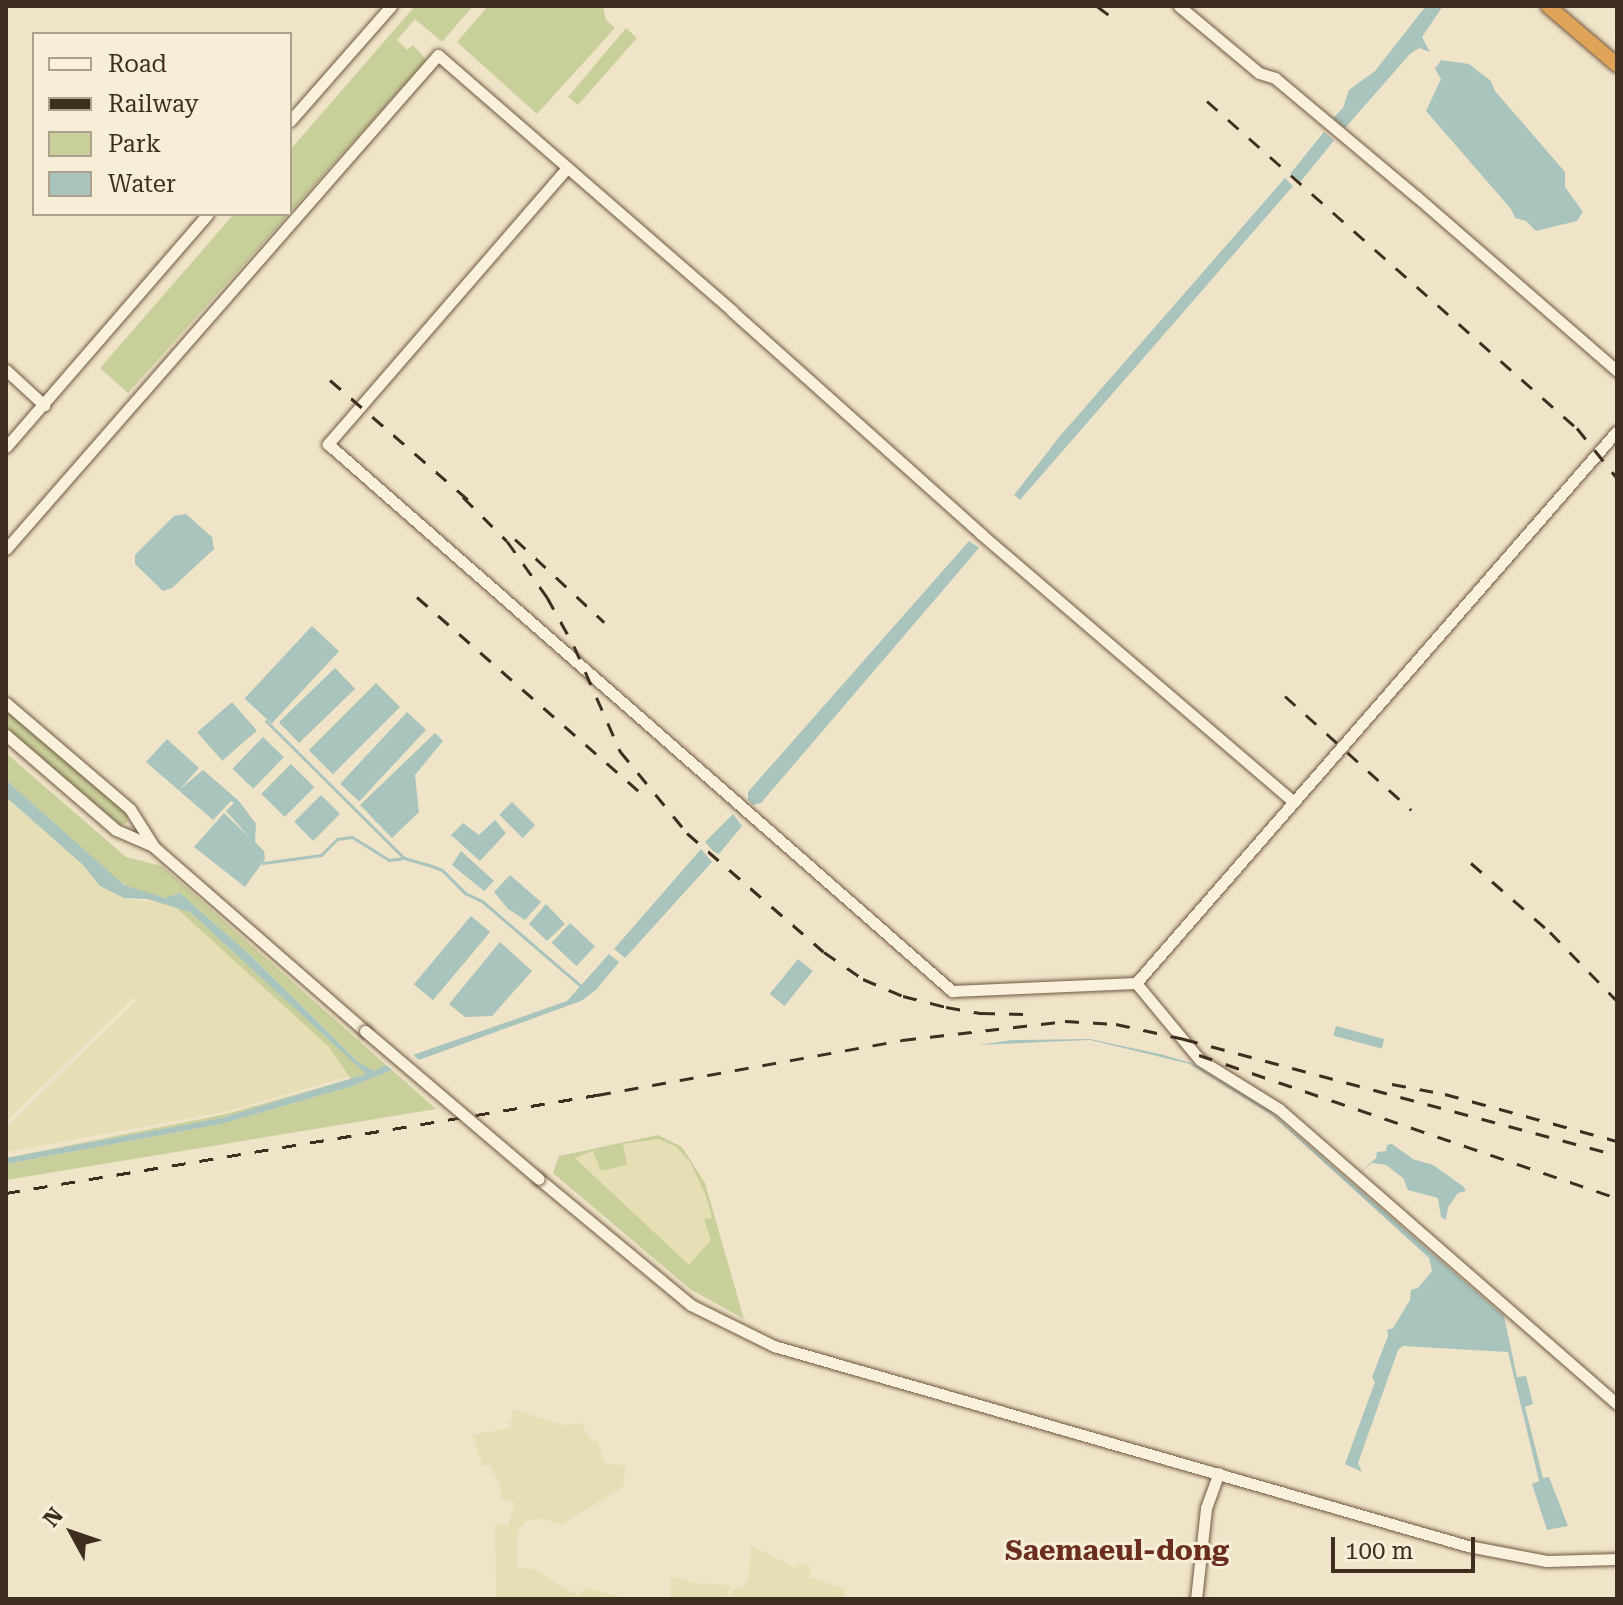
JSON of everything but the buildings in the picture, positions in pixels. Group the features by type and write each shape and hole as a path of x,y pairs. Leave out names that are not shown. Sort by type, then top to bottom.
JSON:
{"highway":[{"path":"1548,6 1617,65"}],"street":[{"path":"292,119 391,6"},
{"path":"1179,6 1259,73 1275,78 1617,371"},
{"path":"6,549 438,55 732,311 981,534 1294,802"},
{"path":"566,169 328,444 952,991 1136,983 1617,431"},
{"path":"6,447 206,216"},
{"path":"6,370 44,405"},
{"path":"6,703 130,809 154,847 365,1031 691,1305 749,1337 1496,1553 1564,1562 1617,1559"},
{"path":"6,735 116,830 154,847"},
{"path":"1136,983 1200,1060 1279,1109 1617,1404"},
{"path":"1196,1599 1206,1508 1219,1473"}],"shaded area":[{"path":"6,797 83,865 100,886 124,898 173,905 329,1047 350,1076 224,1112 6,1152 6,1128 137,1000 132,999 6,1121"},
{"path":"659,1139 676,1147 690,1162 706,1196 712,1218 704,1220 711,1240 689,1266 575,1158 593,1151 601,1171 627,1165 622,1144"},
{"path":"513,1409 563,1425 583,1423 587,1436 598,1442 604,1463 626,1465 623,1487 562,1524 536,1518 525,1522 518,1531 517,1567 533,1569 578,1595 586,1587 617,1596 617,1599 496,1597 495,1523 508,1526 515,1503 501,1499 501,1488 490,1465 483,1466 472,1435 510,1428"},
{"path":"751,1546 795,1568 798,1563 811,1567 809,1577 846,1589 843,1599 729,1599 733,1589 743,1587 749,1577"},
{"path":"671,1576 696,1583 732,1585 725,1599 670,1599"}],"green space":[{"path":"415,6 473,6 442,42 415,19 397,40 407,50 413,45 426,60 292,210 292,148"},
{"path":"488,6 603,6 606,20 615,28 537,114 457,42"},
{"path":"626,28 637,38 578,105 568,97"},
{"path":"232,216 287,216 128,393 100,368"},
{"path":"6,709 128,815 127,823 119,824 6,727"},
{"path":"6,753 126,857 162,866 386,1065 374,1071 357,1061 249,954 180,893 165,898 135,891 119,881 6,780"},
{"path":"173,905 190,912 367,1074 351,1079 329,1047"},
{"path":"392,1070 436,1109 6,1180 6,1164 221,1124 353,1086"},
{"path":"343,1081 221,1118 6,1158 226,1114"},
{"path":"658,1135 682,1147 705,1183 744,1319 690,1289 553,1173 559,1156","holes":["659,1139 676,1147 690,1162 706,1196 712,1218 704,1219 711,1240 689,1265 575,1158 593,1151 601,1171 627,1165 623,1144"]}],"water":[{"path":"1426,6 1443,6 1422,37 1430,52 1419,48 1410,54 1345,128 1333,118 1343,108 1349,90 1375,71"},
{"path":"1441,60 1469,64 1491,81 1495,91 1565,172 1565,187 1583,212 1577,221 1536,231 1526,221 1515,218 1511,209 1426,111 1441,79 1435,69"},
{"path":"1324,132 1334,140 1300,182 1290,174"},
{"path":"1285,178 1293,186 1020,500 1014,495 1060,436"},
{"path":"186,514 212,537 214,549 172,588 163,591 135,564 135,555 174,516"},
{"path":"969,541 979,548 761,803 753,805 748,800 748,792"},
{"path":"312,626 339,651 272,724 244,698"},
{"path":"335,668 355,689 299,743 279,722"},
{"path":"376,683 400,707 333,774 309,750"},
{"path":"232,702 257,731 222,761 197,732"},
{"path":"407,712 426,730 359,801 340,784"},
{"path":"435,733 443,741 415,775 419,812 392,838 360,805"},
{"path":"263,737 284,757 253,789 232,769"},
{"path":"167,739 199,768 180,789 203,770 239,801 256,824 255,842 264,851 265,859 245,887 194,847 224,813 250,838 226,811 234,803 231,801 213,820 146,762"},
{"path":"291,764 314,787 285,817 261,794"},
{"path":"6,780 124,885 165,898 180,893 249,954 357,1061 374,1071 386,1065 392,1070 353,1086 221,1124 6,1164 6,1158 221,1118 366,1074 190,912 147,899 124,898 100,886 83,865 6,797"},
{"path":"321,795 340,814 313,841 294,822"},
{"path":"512,802 535,825 523,838 499,815"},
{"path":"733,814 742,826 719,854 714,852 705,842"},
{"path":"495,820 506,833 480,861 451,835 463,823 479,835"},
{"path":"701,849 712,862 625,958 614,949"},
{"path":"461,851 494,881 484,891 452,865"},
{"path":"510,875 541,902 525,920 508,909 494,892"},
{"path":"546,904 565,924 547,941 529,924"},
{"path":"471,916 490,932 433,1000 414,984"},
{"path":"570,923 595,946 576,966 552,943"},
{"path":"500,942 532,971 492,1016 465,1017 449,1004"},
{"path":"609,954 619,962 596,990 581,1001 419,1060 413,1055 567,1001"},
{"path":"798,959 813,971 784,1006 770,994"},
{"path":"1336,1026 1384,1039 1382,1049 1333,1036"},
{"path":"1090,1039 1191,1063 1269,1111 1504,1316 1517,1377 1526,1376 1533,1404 1525,1407 1543,1478 1549,1477 1568,1526 1547,1530 1532,1484 1539,1481 1508,1352 1403,1346 1398,1350 1358,1463 1362,1472 1345,1464 1375,1382 1372,1377 1388,1336 1387,1330 1393,1328 1410,1300 1411,1290 1418,1288 1432,1271 1429,1258 1273,1116 1190,1064 1090,1040 979,1045 1012,1040"},
{"path":"1392,1144 1413,1159 1433,1165 1464,1187 1466,1191 1458,1193 1448,1207 1446,1220 1441,1217 1438,1198 1408,1190 1403,1178 1386,1165 1372,1163 1359,1173 1376,1158 1377,1152 1386,1151 1387,1145"}],"waterway":[{"path":"266,721 404,858"},
{"path":"263,863 321,855 337,839 352,837 389,860 404,858 432,866 442,870 465,893 482,901 582,987"}],"railway":[{"path":"1097,6 1114,19"},
{"path":"1207,101 1577,428 1617,478"},
{"path":"330,380 472,503"},
{"path":"463,497 507,541 547,597 574,646 620,751 687,833 824,952 863,979 903,996 946,1007 981,1013 1025,1014"},
{"path":"515,539 604,622"},
{"path":"417,597 642,794"},
{"path":"1285,696 1411,810"},
{"path":"1471,863 1550,932 1617,1001"},
{"path":"6,1193 597,1095 902,1040 1065,1021 1116,1024 1184,1039 1617,1155"},
{"path":"1199,1055 1617,1198"},
{"path":"1392,1084 1445,1094 1617,1141"}],"district":[{"name":"Saemaeul-dong","path":"1117,1551"}]}
